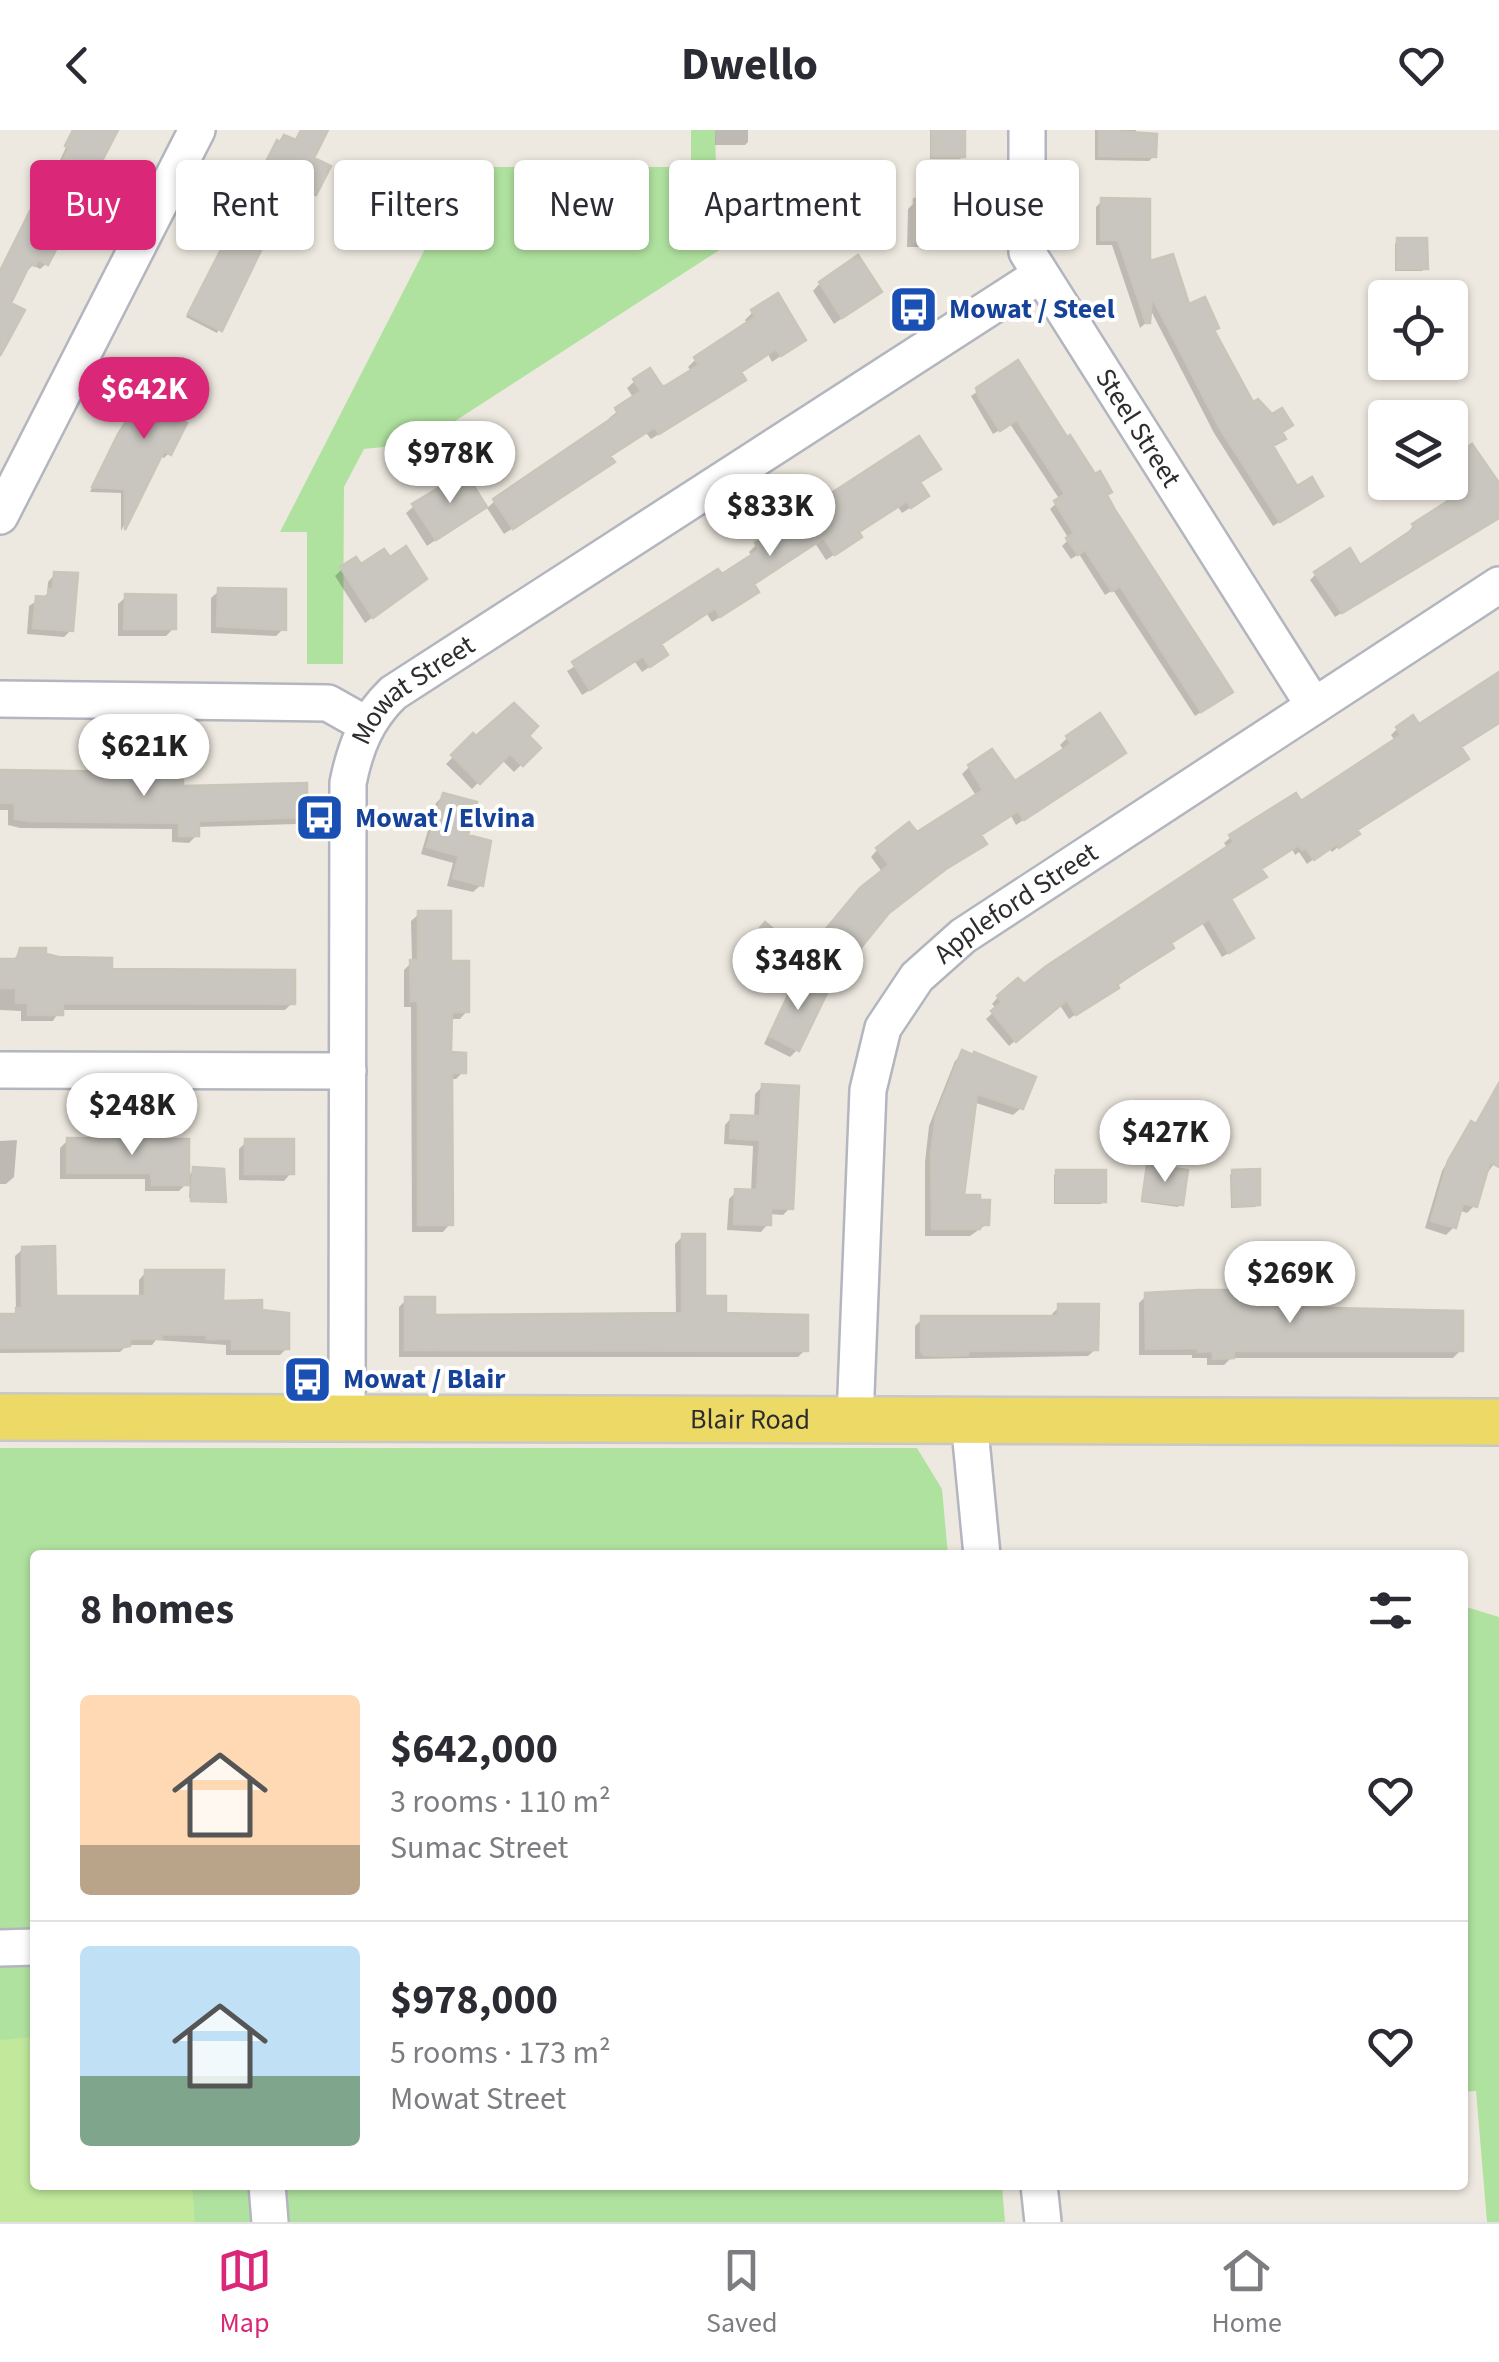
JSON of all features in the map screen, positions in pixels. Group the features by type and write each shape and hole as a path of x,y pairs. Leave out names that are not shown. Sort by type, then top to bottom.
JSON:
{"main road":[{"name":"Blair Road","path":"0,1417 1499,1422"}],"street":[{"path":"0,516 197,130"},
{"name":"Steel Street","path":"1027,130 1028,252 1314,706"},
{"name":"Mowat Street","path":"347,1416 348,783 366,725 393,694 1040,275"},
{"name":"Appleford Street","path":"856,1418 868,1090 884,1028 916,978 962,936 1499,585"},
{"path":"0,698 328,703 366,725"},
{"path":"0,1070 348,1071"},
{"path":"969,1419 982,1550"},
{"path":"0,1948 30,1947"},
{"path":"268,2190 270,2222"},
{"path":"1040,2190 1042,2222"}],"green space":[{"path":"691,130 715,130 716,160 691,160"},
{"path":"494,167 514,167 514,250 649,250 649,167 669,167 669,250 719,250 421,443 364,449 344,487 343,664 307,664 307,532 280,532 424,250 494,250"},
{"path":"0,1448 917,1448 942,1489 948,1550 30,1550 30,2190 1002,2190 1005,2222 0,2222"},
{"path":"1468,1608 1499,1617 1499,2222 1487,2222 1476,2091 1468,2092"},
{"path":"30,2037 30,2190 192,2190 195,2222 0,2222 0,2040"}],"building":[{"path":"73,130 118,130 102,160 63,160 69,148 65,146"},
{"path":"301,130 328,130 314,158 331,166 316,195 314,160 267,160 284,135 296,140"},
{"path":"932,130 965,130 965,157 932,157"},
{"path":"1099,130 1157,134 1156,157 1099,156"},
{"path":"1101,198 1150,199 1150,261 1173,254 1189,304 1205,297 1219,328 1214,330 1253,402 1258,399 1272,414 1282,408 1293,425 1282,432 1286,439 1273,446 1297,486 1312,477 1323,496 1280,522 1219,427 1152,297 1150,323 1146,323 1118,240 1101,240"},
{"path":"914,199 916,199 916,241"},
{"path":"30,211 30,250 56,250 48,265 38,260 35,266 30,264 11,303 25,310 0,356 0,271"},
{"path":"1397,238 1427,238 1428,269 1397,269"},
{"path":"221,250 261,250 222,331 188,314"},
{"path":"858,255 882,292 842,318 819,282"},
{"path":"778,293 806,340 781,356 776,349 741,372 746,380 659,434 655,427 610,456 615,462 513,529 493,499 618,414 615,408 641,391 633,379 650,368 665,386 699,365 694,357 755,317 751,310"},
{"path":"1018,360 1067,437 1070,435 1095,474 1100,471 1112,492 1107,495 1115,510 1233,692 1201,712 1120,586 1112,591 1085,550 1078,555 1066,538 1074,533 1054,501 1065,494 1017,420 1000,431 979,398 976,388"},
{"path":"157,373 189,389 175,417 187,423 171,455 164,451 125,530 125,489 92,487 118,434"},
{"path":"919,436 941,469 920,482 929,496 911,508 907,501 859,532 862,537 835,555 824,538 754,584 759,592 720,617 715,608 661,644 668,655 650,667 643,656 590,690 572,662 718,569 722,574 759,550 755,543"},
{"path":"1472,444 1499,483 1499,518 1342,613 1314,572 1350,548 1360,565 1415,528 1412,524 1447,500 1468,500 1468,447"},
{"path":"465,472 487,507 436,540 412,504"},
{"path":"406,546 427,579 373,618 340,567 356,557 361,564 384,549 390,557"},
{"path":"54,572 78,573 73,631 33,628 36,596 48,597"},
{"path":"218,588 286,589 286,630 217,626"},
{"path":"125,594 176,595 176,629 124,629"},
{"path":"1499,672 1499,723 1461,747 1469,759 1357,830 1360,834 1339,848 1337,844 1314,860 1299,845 1261,869 1267,877 1231,899 1254,938 1229,953 1209,919 1171,943 1174,948 1117,984 1119,988 1076,1015 1067,1000 1016,1042 991,1011 1002,1002 997,996 1018,978 1024,984 1234,842 1229,835 1296,793 1301,801 1401,735 1396,727 1413,715 1419,724"},
{"path":"514,703 538,726 529,736 541,748 523,766 510,754 480,784 451,755"},
{"path":"1100,713 1126,753 1024,820 1018,811 981,835 987,844 946,869 889,913 855,955 825,930 860,888 889,865 876,848 909,822 917,832 983,790 968,765 992,749 1015,781 1071,744 1066,736"},
{"path":"0,770 146,772 146,777 183,778 183,786 307,783 307,817 199,821 199,836 179,836 179,823 15,819 15,803 0,803"},
{"path":"443,793 477,802 468,835 491,841 483,886 453,878 459,856 427,847"},
{"path":"418,911 451,911 451,961 469,961 469,1012 452,1012 451,1052 466,1053 466,1073 452,1073 453,1225 418,1225 418,1001 411,1001 410,960 418,960"},
{"path":"765,922 791,944 771,969 744,947"},
{"path":"20,948 46,948 46,954 59,957 112,958 112,969 295,970 295,1004 63,1003 63,1015 28,1015 28,1003 16,1003 16,988 0,988 0,959 17,959"},
{"path":"797,976 828,991 799,1051 769,1036"},
{"path":"962,1050 1036,1077 1023,1109 977,1094 964,1195 980,1195 980,1200 990,1200 989,1225 980,1225 980,1229 932,1229 931,1153 936,1116"},
{"path":"1499,1083 1499,1167 1490,1162 1477,1207 1463,1203 1456,1228 1431,1221 1448,1161 1471,1121 1476,1124"},
{"path":"762,1084 799,1086 793,1209 771,1208 771,1225 734,1224 735,1189 757,1190 760,1140 730,1138 731,1115 760,1116"},
{"path":"67,1138 189,1139 189,1185 152,1185 151,1173 67,1173"},
{"path":"245,1139 294,1139 294,1174 245,1174"},
{"path":"1147,1165 1188,1170 1183,1205 1142,1200"},
{"path":"193,1167 224,1169 226,1202 191,1201"},
{"path":"1260,1169 1260,1205 1233,1206 1232,1170"},
{"path":"1056,1170 1106,1170 1106,1202 1056,1202"},
{"path":"682,1234 705,1234 705,1296 726,1296 726,1313 808,1315 808,1351 405,1350 405,1297 435,1297 435,1315 682,1313"},
{"path":"55,1246 56,1296 145,1296 145,1270 224,1270 223,1301 262,1300 262,1310 289,1313 289,1349 232,1349 232,1339 161,1334 162,1339 130,1339 130,1346 119,1348 0,1348 0,1314 16,1314 16,1308 22,1308 22,1247"},
{"path":"1253,1290 1253,1306 1463,1311 1463,1351 1234,1351 1234,1358 1213,1359 1213,1351 1198,1352 1198,1348 1146,1349 1145,1293"},
{"path":"1058,1304 1099,1304 1098,1350 968,1351 968,1355 945,1356 924,1355 921,1351 921,1316 1058,1316"}],"place":[{"name":"Mowat / Steel","path":"914,309"},
{"name":"Mowat / Elvina","path":"320,818"},
{"name":"Mowat / Blair","path":"308,1379"}]}
